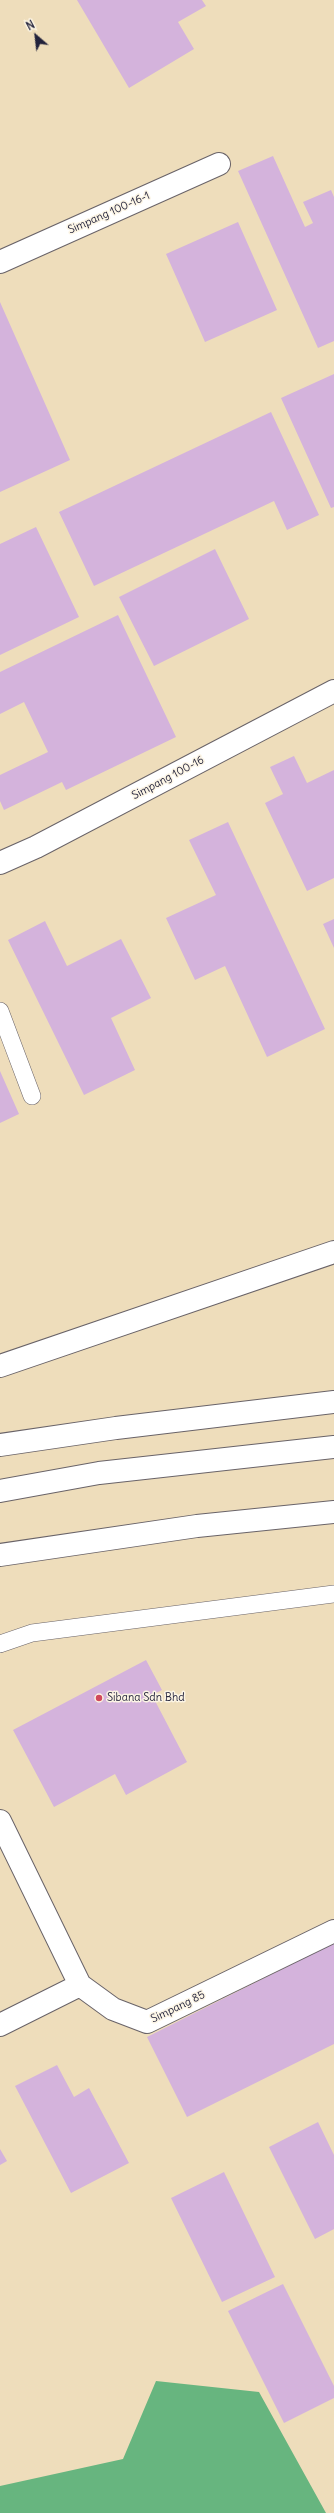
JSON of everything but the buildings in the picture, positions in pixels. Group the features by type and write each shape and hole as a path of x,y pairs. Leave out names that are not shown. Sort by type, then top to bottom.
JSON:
{"main road":[{"name":"Simpang 100-16-1","path":"0,262 219,164"},
{"name":"Simpang 100-16","path":"0,863 36,847 334,691"},
{"path":"0,1366 240,1286 334,1252"},
{"path":"240,1286 334,1266"},
{"path":"0,1445 116,1428 334,1402"},
{"path":"0,1491 99,1473 334,1447"},
{"path":"0,1555 197,1526 334,1512"},
{"name":"Simpang 85","path":"0,1821 80,1985 112,2009 147,2022 334,1931"},
{"path":"0,2025 80,1985"}],"lane":[{"path":"0,1011 32,1096"},
{"path":"0,1644 32,1633 334,1594"}],"green space":[{"path":"156,2381 259,2392 326,2513 0,2513 0,2486 123,2459"}],"place":[{"name":"Sibana Sdn Bhd","path":"99,1698"}]}
